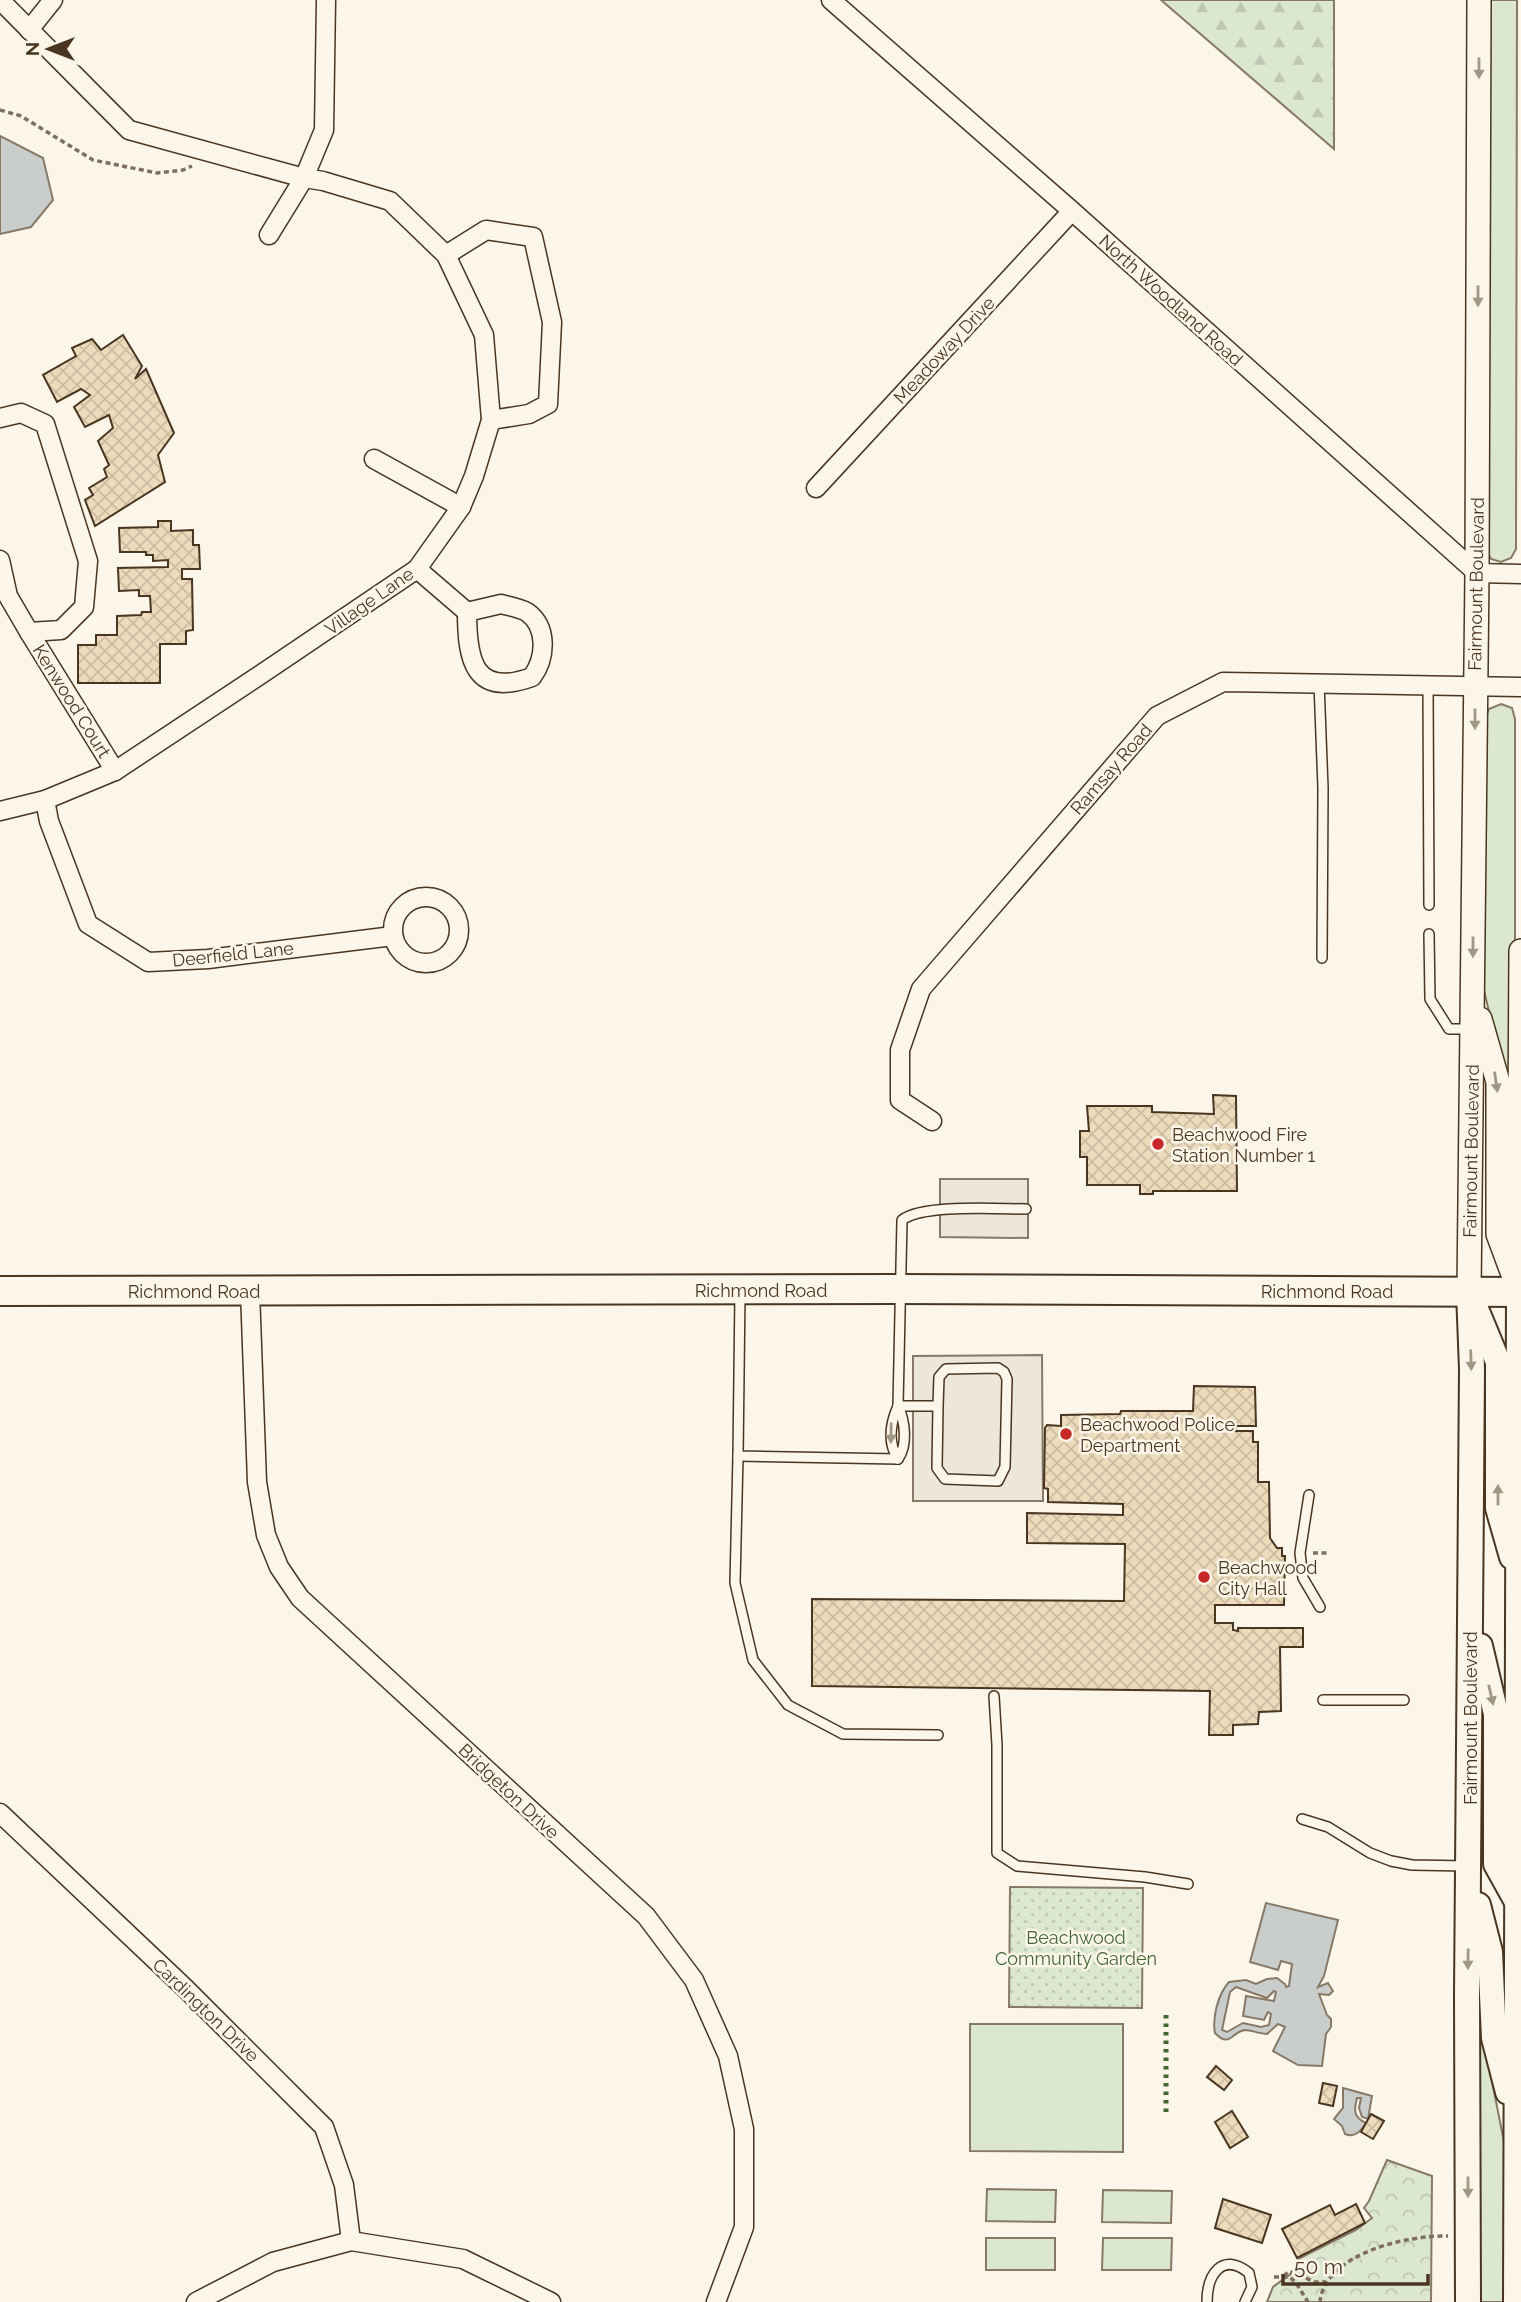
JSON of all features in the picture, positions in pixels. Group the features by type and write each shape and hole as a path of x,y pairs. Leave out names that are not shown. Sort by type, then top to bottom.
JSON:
{"main road":[{"name":"Richmond Road","path":"0,1291 899,1289 1520,1292"},
{"path":"1469,1292 1497,1362 1497,1507 1520,1585"},
{"name":"Fairmount Boulevard","path":"1468,2302 1472,1369 1469,1292"},
{"path":"1516,2302 1519,2211 1516,2122 1520,1753 1520,1292"},
{"path":"1470,1605 1496,1714 1496,1864 1518,1902"},
{"path":"1469,1867 1490,1952 1494,2038 1516,2122"}],"street":[{"name":"Village Lane","path":"0,0 129,130 390,201 446,255 484,335 491,420 474,476 461,507 416,569 115,771 45,800 0,811"},
{"path":"29,30 53,0"},
{"path":"269,234 304,178 324,130 326,0"},
{"name":"North Woodland Road","path":"831,0 1477,573"},
{"name":"Fairmount Boulevard","path":"1469,1292 1477,573 1479,0"},
{"name":"Meadoway Drive","path":"816,488 1072,211"},
{"path":"446,255 486,230 533,237 552,322 548,404 529,414 491,420"},
{"name":"Kenwood Court","path":"0,418 21,414 45,424 88,561 84,607 61,630 29,632"},
{"path":"374,459 461,507"},
{"name":"Kenwood Court","path":"0,560 8,596 115,771"},
{"path":"416,569 467,612 467,645 476,668 489,681 506,684 532,677 543,645 539,624 525,611 501,604 467,612"},
{"path":"1477,573 1521,573"},
{"name":"Ramsay Road","path":"932,1121 900,1100 900,1049 921,989 1157,716 1223,681 1521,687"},
{"name":"Deerfield Lane","path":"45,800 49,821 88,924 148,962 208,959 393,936"},
{"path":"1520,1292 1521,951"},
{"path":"1473,993 1497,1082 1499,1234 1520,1292"},
{"name":"Bridgeton Drive","path":"250,1291 257,1482 267,1535 279,1567 299,1598 646,1916 694,1980 728,2056 744,2130 744,2227 716,2302"},
{"name":"Cardington Drive","path":"0,1813 185,1988 324,2127 344,2185 351,2241"},
{"path":"196,2302 273,2262 351,2241 463,2259 544,2300"}],"lane":[{"path":"1319,682 1323,788 1322,958"},
{"path":"1429,685 1429,905"},
{"path":"1429,934 1430,999 1449,1029 1472,1029"},
{"path":"738,1456 898,1459 891,1448 891,1420 898,1406 902,1220 925,1210 1026,1209"},
{"path":"740,1290 735,1583 753,1660 788,1705 843,1734 938,1735"},
{"path":"998,1368 1004,1372 1007,1379 1005,1466 998,1481 945,1479 940,1476 937,1468 938,1406 939,1377 946,1369 998,1368"},
{"path":"898,1406 938,1406"},
{"path":"1309,1495 1300,1553 1303,1578 1320,1607"},
{"path":"994,1696 997,1853 1017,1866 1146,1877 1188,1884"},
{"path":"1323,1700 1404,1700"},
{"path":"1302,1819 1328,1827 1370,1853 1391,1861 1412,1865 1469,1867"},
{"path":"1207,2302 1210,2281 1217,2269 1236,2263 1249,2273 1252,2287 1245,2302"}],"path":[{"path":"0,110 21,116 93,160 157,173 183,170 200,163"},
{"path":"1310,1553 1328,1553"},
{"path":"1320,2302 1326,2282 1346,2263 1360,2255 1418,2238 1450,2236"},
{"path":"1284,2276 1289,2271 1315,2282 1326,2282"},
{"path":"1274,2277 1290,2277 1308,2302"}],"green space":[{"path":"1161,0 1334,0 1334,149"},
{"path":"1487,0 1517,0 1516,549 1511,558 1501,562 1491,559 1486,549"},
{"path":"1501,704 1512,708 1515,719 1515,1081 1505,1081 1484,990 1485,719 1489,709"},
{"name":"Beachwood Community Garden","path":"1010,1887 1143,1888 1142,2008 1009,2007"},
{"path":"1478,1957 1486,2051 1507,2157 1507,2302 1476,2302"},
{"path":"970,2024 1123,2024 1123,2152 970,2151"},
{"path":"1387,2160 1432,2176 1431,2302 1267,2302 1273,2287 1296,2270 1298,2259 1356,2230 1372,2218 1364,2208"},
{"path":"987,2189 1056,2190 1055,2222 986,2221"},
{"path":"1103,2190 1172,2191 1171,2223 1102,2222"},
{"path":"986,2238 1055,2238 1055,2270 986,2270"},
{"path":"1103,2238 1172,2238 1171,2270 1102,2270"}],"shaded area":[{"path":"0,136 43,158 53,200 31,227 0,234"},
{"path":"940,1179 1028,1179 1028,1238 940,1237"},
{"path":"1042,1355 1043,1501 913,1501 913,1356"},
{"path":"1266,1903 1338,1920 1324,1976 1318,1987 1328,1983 1333,1991 1329,1995 1319,1994 1331,2019 1322,2066 1298,2065 1273,2051 1285,2027 1278,2024 1267,2034 1245,2030 1224,2039 1215,2033 1217,2006 1229,1982 1246,1980 1256,1984 1277,1978 1286,1987 1289,1986 1292,1964 1281,1961 1278,1970 1250,1962","holes":["1236,1987 1267,1998 1276,1992 1274,2001 1246,1996 1243,2016 1264,2020 1268,2012 1271,2014 1269,2025 1261,2027 1243,2023 1227,2032 1222,2030 1230,1992"]},
{"path":"1343,2088 1372,2096 1368,2119 1362,2117 1359,2108 1361,2098 1357,2098 1356,2113 1366,2123 1360,2131 1352,2135 1345,2134 1342,2126 1334,2119 1343,2108"}],"building":[{"path":"123,335 142,366 135,379 146,369 174,433 158,455 165,482 95,526 85,500 93,495 89,488 107,477 104,469 109,465 98,441 113,428 109,415 85,427 74,407 90,395 81,389 57,402 43,375 76,356 72,348 92,339 101,350"},
{"path":"158,521 171,521 171,531 193,530 193,545 199,545 200,569 182,569 182,579 192,579 193,630 186,631 186,644 160,644 160,683 78,683 78,645 96,645 96,635 117,635 117,616 151,612 150,596 139,596 139,590 119,591 118,568 168,567 168,560 153,561 153,555 146,555 146,552 120,552 119,528 158,527"},
{"name":"Beachwood Fire Station Number 1","path":"1213,1095 1236,1096 1237,1191 1153,1191 1153,1194 1140,1194 1140,1185 1087,1185 1087,1157 1080,1157 1080,1131 1089,1131 1087,1106 1152,1106 1152,1112 1214,1114"},
{"name":"Beachwood City Hall","path":"1194,1386 1255,1387 1256,1426 1236,1426 1235,1431 1253,1431 1253,1442 1258,1442 1258,1482 1269,1482 1270,1538 1277,1548 1282,1548 1282,1556 1285,1556 1284,1605 1215,1605 1215,1623 1233,1623 1233,1630 1238,1631 1238,1628 1303,1628 1303,1647 1280,1647 1281,1711 1259,1712 1258,1724 1233,1725 1233,1735 1209,1735 1210,1691 812,1686 812,1599 1124,1601 1125,1544 1027,1543 1027,1513 1123,1515 1123,1504 1048,1502 1048,1489 1044,1488 1045,1428 1047,1425 1061,1426 1061,1415 1120,1414 1121,1411 1193,1411"},
{"path":"1216,2066 1232,2080 1224,2090 1207,2077"},
{"path":"1323,2083 1337,2086 1333,2106 1319,2103"},
{"path":"1232,2111 1248,2137 1230,2148 1215,2122"},
{"path":"1371,2114 1384,2121 1373,2139 1361,2132"},
{"path":"1223,2199 1271,2215 1262,2243 1215,2228"},
{"path":"1356,2204 1365,2223 1297,2258 1282,2229 1330,2205 1335,2215"}],"hedge":[{"path":"1166,2015 1166,2113"}],"place":[{"name":"Beachwood Fire Station Number 1","path":"1158,1144"},
{"name":"Beachwood Police Department","path":"1066,1434"},
{"name":"Beachwood City Hall","path":"1204,1577"}]}
